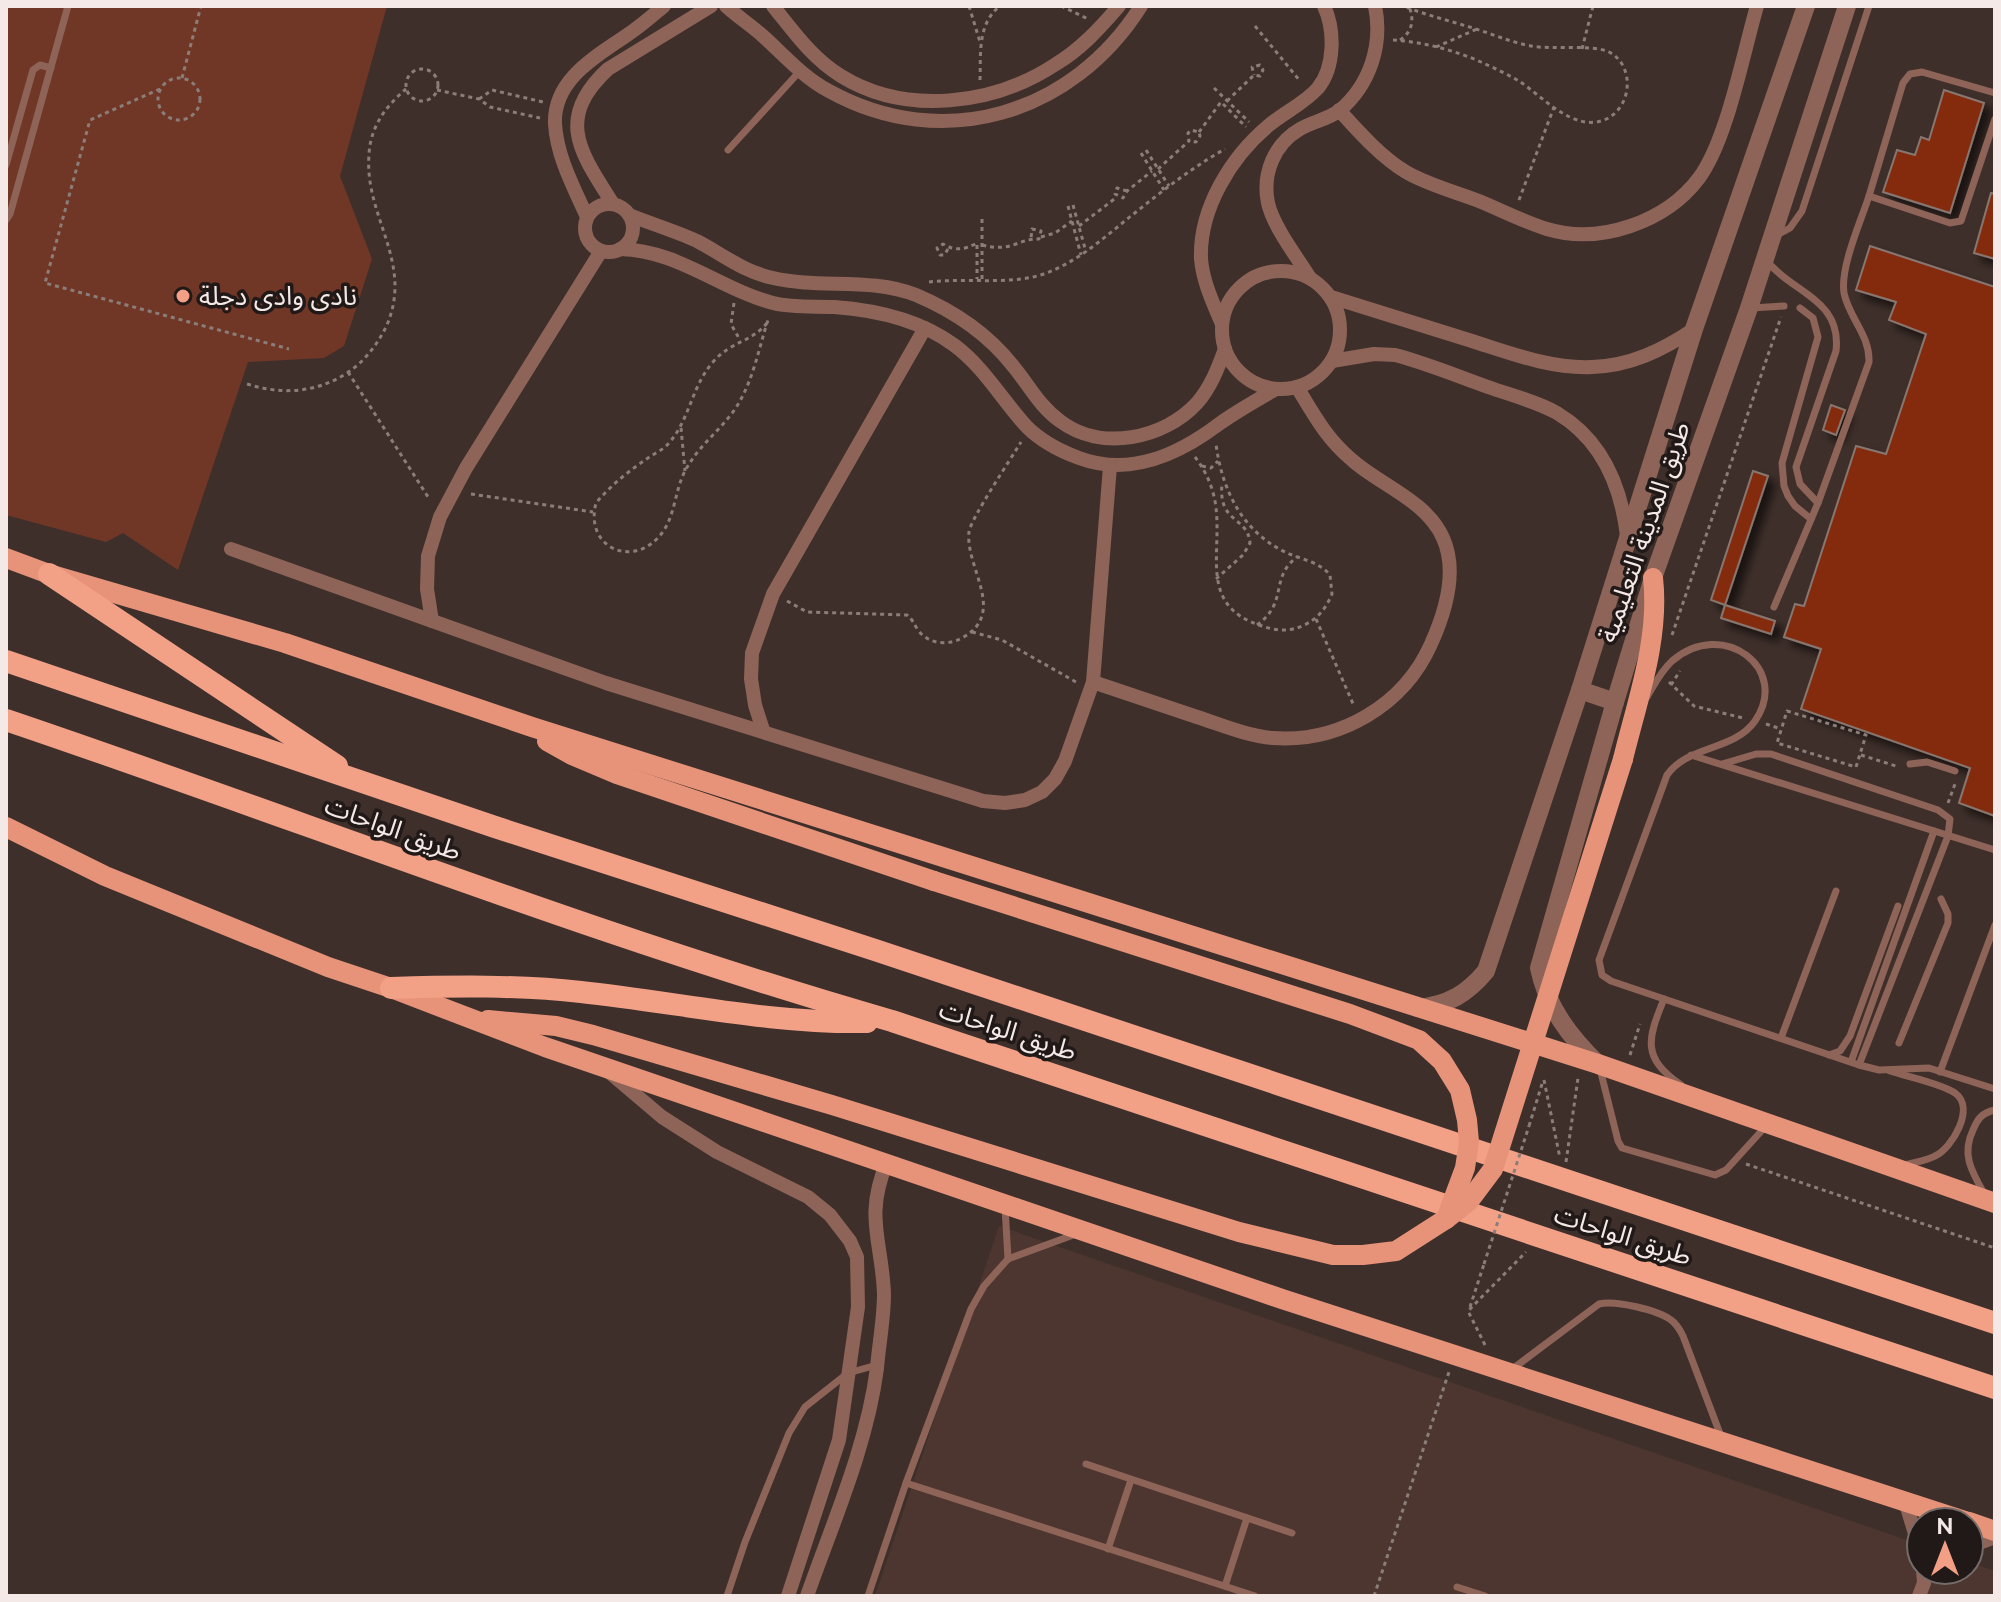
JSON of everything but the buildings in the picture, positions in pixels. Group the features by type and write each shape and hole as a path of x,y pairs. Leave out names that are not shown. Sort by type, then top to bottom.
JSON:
{"highway":[{"path":"49,574 362,782"},
{"name":"طريق الواحات","path":"6,661 1995,1323"},
{"name":"طريق الواحات","path":"6,720 489,892 764,984 892,1021 1995,1388"},
{"path":"391,988 447,986 553,990 804,1020 892,1021"}],"main road":[{"path":"6,558 49,574 285,643 532,727 1589,1062 1992,1202"},
{"path":"468,1019 556,1026 832,1105 1239,1232 1333,1255 1396,1251 1469,1201 1493,1169 1623,759 1654,625 1653,578"},
{"path":"532,727 560,748 617,774 934,881 1350,1014 1419,1040 1442,1061 1460,1090 1467,1120 1469,1142 1465,1168 1446,1219"},
{"path":"6,827 105,876 328,967 602,1067 1282,1299 1920,1506"}],"street":[{"path":"587,217 564,163 555,121 557,106 577,71 664,6"},
{"path":"711,6 608,69 583,98 577,135 581,153 613,204 629,215 680,233 756,273 796,282 867,285 903,292 950,311 983,335 1012,365 1046,410 1063,424 1103,438 1151,433 1184,416 1211,383 1225,349"},
{"path":"726,6 826,90 861,106 923,121 961,120 999,114 1047,96 1103,55 1141,6"},
{"path":"773,6 810,52 841,76 878,93 917,101 946,101 1003,90 1055,65 1102,26 1119,6"},
{"path":"1330,7 1332,50 1319,87 1255,139 1223,179 1203,232 1201,260 1222,324 1225,349 1239,372 1250,380 1276,389 1297,387 1317,377 1332,361 1340,334 1339,315 1331,297 1310,278 1269,206 1266,185 1270,164 1281,145 1298,130 1339,110 1358,90 1370,69 1377,40 1375,6"},
{"path":"1339,110 1360,133 1406,172 1548,229 1584,234 1617,230 1648,219 1676,202 1699,178 1717,148 1757,6"},
{"name":"طريق المدينة التعليمية","path":"1413,1008 1435,1006 1455,999 1472,987 1486,971 1580,690 1694,329 1806,6"},
{"name":"طريق المدينة التعليمية","path":"1589,1062 1552,1009 1543,990 1539,968 1653,578 1749,308 1847,6"},
{"path":"1055,65 1066,72 1067,83"},
{"path":"613,204 598,206 584,225 588,241 601,251 636,250 669,257 772,303 870,311 925,328 979,366 1029,428 1066,453 1110,466 1153,461 1185,448 1276,389"},
{"path":"620,249 632,234 629,215"},
{"path":"432,621 427,589 428,556 440,517 466,468 601,251"},
{"path":"1222,324 1230,299 1238,289 1260,275 1285,271 1310,278"},
{"path":"744,292 756,273"},
{"path":"1331,297 1567,367 1594,367 1634,359 1671,344 1694,329"},
{"path":"763,730 751,679 752,653 773,594 925,328"},
{"path":"1332,361 1374,354 1395,355 1555,412 1579,429 1607,465 1624,506 1627,536"},
{"path":"1092,686 1245,733 1274,738 1304,737 1333,731 1360,720 1395,696 1422,662 1445,606 1449,557 1443,538 1432,520 1353,461 1325,434 1297,387"},
{"path":"1029,428 1046,410"},
{"path":"231,549 606,683 983,801 1005,803 1025,800 1042,792 1055,779 1065,761 1092,686 1110,466"},
{"path":"1580,690 1615,702"},
{"path":"602,1067 662,1117 717,1152 808,1197 830,1215 850,1241 857,1257 858,1307 839,1440 788,1596"},
{"path":"807,1596 872,1401 884,1298 874,1209 887,1162"},
{"path":"1905,1501 1907,1506"},
{"path":"795,1575 812,1581"}],"lane":[{"path":"6,220 68,6"},
{"path":"1772,237 1790,228 1802,211 1869,6"},
{"path":"6,165 33,70 40,65 51,68"},
{"path":"728,150 800,71"},
{"path":"1774,607 1818,503 1869,362 1866,338 1846,298 1844,283 1903,83 1910,74 1922,72 1995,93"},
{"path":"1869,196 1950,223 1961,221 1995,119"},
{"path":"6,129 15,132"},
{"path":"1765,259 1784,279 1825,309 1836,333 1836,351 1796,467 1800,484 1818,503"},
{"path":"1749,308 1784,306"},
{"path":"1800,308 1813,318 1818,337 1784,452 1782,475 1788,496 1811,519"},
{"path":"1633,720 1670,663 1693,647 1716,643 1739,649 1755,665 1764,687 1761,710 1755,721 1739,736 1677,763 1663,782 1599,960 1599,971 1606,979 1664,999 1855,1064 1955,1093 1963,1105 1963,1112 1955,1135 1944,1150 1926,1160 1892,1168"},
{"path":"1722,764 1756,754 1771,754 1945,814 1951,824 1855,1064"},
{"path":"1691,755 1995,850"},
{"path":"1910,764 1927,762 1955,771"},
{"path":"1855,1064 1934,831"},
{"path":"1781,1038 1836,891"},
{"path":"1899,1043 1948,923 1948,914 1941,899"},
{"path":"1829,1055 1840,1051 1850,1036 1898,906"},
{"path":"1940,1072 1995,925"},
{"path":"1664,999 1650,1039 1651,1055 1666,1074 1709,1105"},
{"path":"1589,1062 1618,1141 1625,1150 1711,1176 1723,1173 1768,1125"},
{"path":"1884,1070 1919,1067 1995,1089"},
{"path":"1992,1202 1969,1165 1967,1148 1977,1121 1985,1113 1995,1110"},
{"path":"1005,1204 1008,1259"},
{"path":"868,1596 906,1483 971,1309 984,1286 1008,1259 1085,1230"},
{"path":"1502,1369 1599,1304 1613,1302 1664,1315 1675,1323 1683,1336 1722,1442"},
{"path":"727,1596 789,1433 805,1407 848,1373 877,1365"},
{"path":"1086,1464 1292,1533"},
{"path":"1108,1549 1131,1480"},
{"path":"906,1483 1255,1596"},
{"path":"1225,1586 1247,1518"},
{"path":"1457,1587 1485,1596"}],"path":[{"path":"182,78 201,6"},
{"path":"969,6 981,46"},
{"path":"980,95 981,46 987,21 1000,6"},
{"path":"1061,6 1102,26"},
{"path":"1377,40 1436,47 1498,70 1571,117 1599,122 1615,113 1625,99 1627,81 1620,61 1602,49 1527,46 1403,6"},
{"path":"1582,49 1593,6"},
{"path":"1399,41 1410,30 1410,9"},
{"path":"1255,26 1311,95"},
{"path":"1436,47 1477,29"},
{"path":"420,69 434,75 437,90 431,98 421,101 411,97 406,89 407,78 420,69"},
{"path":"1227,101 1254,75"},
{"path":"160,89 158,102 164,113 176,120 190,117 196,112 200,98 195,85 182,78 169,80 160,89 90,120 45,283 289,349"},
{"path":"1214,88 1255,139"},
{"path":"247,384 277,391 306,389 335,380 348,372 375,345 392,311 396,285 394,259 370,181 369,151 377,122 406,89"},
{"path":"437,90 479,99 490,107 555,121"},
{"path":"479,99 484,92 492,90 557,106"},
{"path":"1189,141 1196,142 1199,132 1221,102 1255,139"},
{"path":"1514,215 1554,107"},
{"path":"1189,141 1187,137 1191,130 1199,132"},
{"path":"903,292 931,282 1034,276 1065,265 1225,148 1255,139"},
{"path":"1158,169 1189,141"},
{"path":"1164,190 1143,152 1169,186"},
{"path":"1079,226 1117,197 1123,198 1152,171"},
{"path":"1117,197 1117,188 1127,191"},
{"path":"1081,255 1070,205 1086,252"},
{"path":"980,279 982,219"},
{"path":"982,245 1013,247 1031,238 1036,240 1055,233 1072,221"},
{"path":"1031,238 1030,232 1035,228 1041,231 1041,237"},
{"path":"948,249 958,250 977,243 980,279"},
{"path":"740,340 734,333 730,315 732,306 744,292"},
{"path":"767,323 751,338 740,340 726,349 704,373 681,428 666,447 608,490 596,503 593,512 597,533 612,548 632,553 642,550 652,545 666,528 685,471 707,438 727,420 742,397 767,323 772,303"},
{"path":"1669,642 1784,306"},
{"path":"348,372 440,517"},
{"path":"681,428 685,471"},
{"path":"773,594 807,612 907,615 921,634 937,643 955,641 972,632 980,622 983,595 974,563 970,528 1029,428"},
{"path":"1185,448 1201,465 1215,499 1216,579 1226,603 1245,620 1257,625 1292,630 1316,619 1332,594 1332,582 1325,569 1267,541 1234,505 1223,481 1214,429"},
{"path":"1201,465 1211,468 1218,461"},
{"path":"1216,579 1243,555 1250,543 1246,530 1225,510 1221,500 1223,481"},
{"path":"455,491 593,512"},
{"path":"1257,625 1272,611 1277,602 1282,572 1297,557"},
{"path":"1316,619 1360,720"},
{"path":"972,632 1002,640 1092,686"},
{"path":"1671,685 1682,669"},
{"path":"1662,673 1694,706 1781,729"},
{"path":"1787,711 1866,735 1856,767 1777,743 1781,729 1787,711"},
{"path":"1945,814 1955,784"},
{"path":"1624,1074 1650,994"},
{"path":"1564,1179 1589,1062"},
{"path":"1502,1369 1468,1311 1544,1080 1564,1179"},
{"path":"1735,1160 1995,1248"},
{"path":"1468,1311 1540,1237"},
{"path":"1374,1596 1455,1354"}],"shaded area":[{"name":"نادى وادى دجلة","path":"6,6 387,6 340,176 372,259 344,346 324,358 248,362 178,570 123,533 106,542 6,515"},
{"path":"999,1226 1905,1539 1905,1586 1985,1586 1985,1568 1995,1571 1995,1596 875,1596"}],"place":[{"name":"نادى وادى دجلة","path":"183,296"}]}
